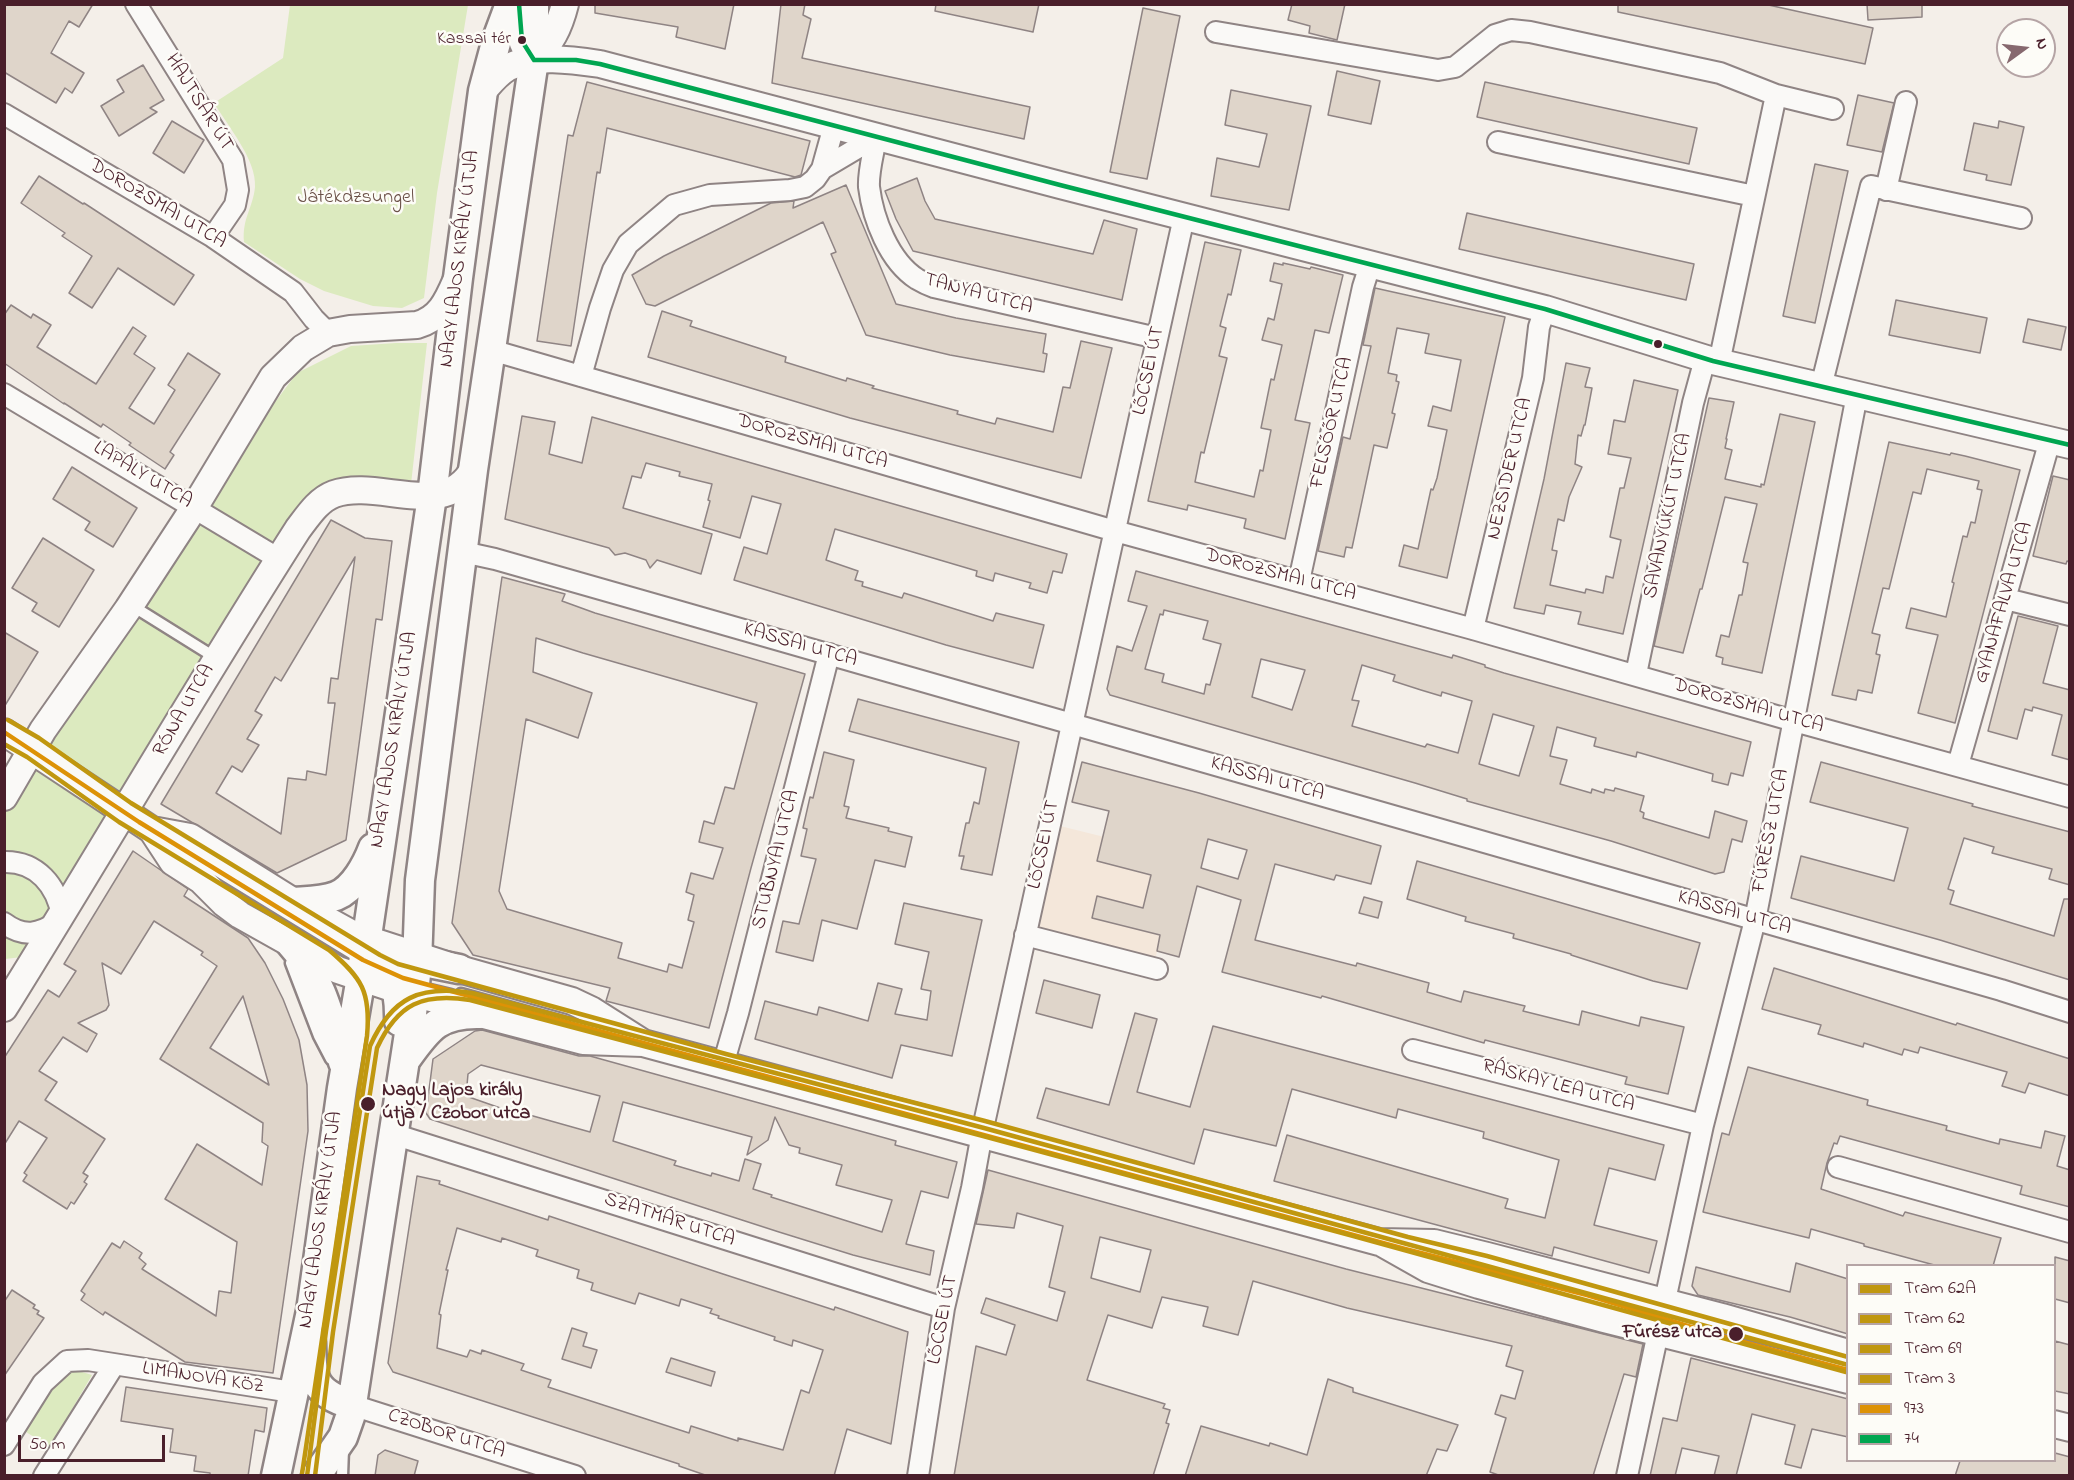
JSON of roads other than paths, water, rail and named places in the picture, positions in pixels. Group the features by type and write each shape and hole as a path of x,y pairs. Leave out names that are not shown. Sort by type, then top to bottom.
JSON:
{"main road":[{"name":"NAGY LAJOS KIRÁLY ÚTJA","path":"316,1476 343,1437 352,1405 404,1062 392,972 384,814 427,525 423,496 458,278 483,91 497,39 510,4"},
{"name":"NAGY LAJOS KIRÁLY ÚTJA","path":"276,1476 310,1311 352,1028 392,972 420,880 473,470 534,60 534,4"},
{"path":"294,902 338,895 352,885 370,856 384,814"},
{"path":"291,944 303,957 313,975 330,1016 344,1074"},
{"path":"395,1126 392,1095 399,1027 392,972 429,963 459,969"},
{"path":"404,1062 429,1029 438,1022 462,1014 480,1014"},
{"path":"310,1311 312,1368 318,1387 337,1400 352,1405"}],"street":[{"name":"HAJTSÁR ÚT","path":"136,4 233,160 238,190 234,205 213,237"},
{"path":"519,4 519,35 525,51 534,60"},
{"path":"534,60 549,45 561,20 565,4"},
{"path":"1216,32 1438,70 1455,67 1495,35 1511,30 1520,31 1720,73 1776,95 1833,109"},
{"path":"483,91 496,76 517,63 534,60 576,60 600,64 1545,309 1712,361 2060,443"},
{"name":"SAVANYÚKÚT UTCA","path":"1636,674 1693,403 1712,361 1754,196 1776,95"},
{"path":"1886,189 1906,102"},
{"name":"DOROZSMAI UTCA","path":"4,114 213,237 293,292 328,333"},
{"path":"581,376 613,270 628,244 674,205 710,195 805,187 822,169 834,126"},
{"path":"822,169 876,137"},
{"name":"TANYA UTCA","path":"876,137 869,186 875,212 885,242 901,265 917,279 934,287 1157,338"},
{"path":"1498,142 1754,196"},
{"path":"1821,387 1872,186 2022,218"},
{"name":"LŐCSEI ÚT","path":"918,1476 944,1308 1184,217"},
{"name":"FELSŐŐR UTCA","path":"1299,581 1363,287 1370,265"},
{"path":"4,797 31,748 131,604 194,508 273,377 303,348 328,333 417,325 427,322 441,312 458,278"},
{"path":"302,304 305,330 303,348"},
{"name":"NEZSIDER UTCA","path":"1473,628 1533,378 1539,327 1545,309"},
{"name":"DOROZSMAI UTCA","path":"491,350 1115,531 1473,628 1794,721 2070,797"},
{"name":"LAPÁLY UTCA","path":"4,394 279,559"},
{"name":"FŰRÉSZ UTCA","path":"1627,1476 1703,1125 1755,920 1857,395"},
{"name":"GYANAFALVA UTCA","path":"1959,765 2006,599 2060,443"},
{"name":"RÓNA UTCA","path":"4,1008 216,658 311,512 323,500 334,494 351,490 423,496 456,489 468,479 473,470"},
{"name":"KASSAI UTCA","path":"463,552 495,559 829,654 2070,1012"},
{"path":"2006,599 2070,615"},
{"name":"STUBNYAI UTCA","path":"723,1065 829,654"},
{"path":"4,732 152,830 190,837 294,902 392,972 448,1002 480,1014 584,1041 643,1043 1379,1242 1434,1244 1846,1379"},
{"path":"152,830 173,862 201,880 240,915 338,970 392,972"},
{"path":"4,862 16,862 42,874 57,896 60,919 47,929 22,933 4,923"},
{"path":"1026,935 1157,969"},
{"path":"459,969 572,1001 591,1010 643,1043"},
{"name":"RÁSKAY LEA UTCA","path":"1413,1050 1703,1125"},
{"name":"SZATMÁR UTCA","path":"395,1126 944,1308"},
{"path":"1838,1167 2070,1232"},
{"path":"1661,1318 1846,1353"},
{"name":"LIMANOVA KÖZ","path":"4,1445 43,1383 67,1361 88,1360 292,1392"},
{"path":"44,1476 114,1365"},
{"name":"CZOBOR UTCA","path":"352,1405 575,1476"}],"lane":[{"path":"131,604 216,658"},
{"path":"152,830 392,972 643,1043"},
{"path":"258,924 278,943 289,959 324,1047 344,1074"},
{"path":"1661,1318 1846,1369"},
{"path":"342,1476 343,1437"}],"tram line":[{"name":"69","path":"8,720 39,738 131,803 398,964 1408,1237 1487,1256 1846,1356"},
{"name":"3","path":"4,744 27,757 119,822 329,950 349,969 362,987 367,1008 367,1036 302,1474"},
{"name":"62A","path":"307,1476 326,1331 370,1046 388,1016 398,1006 410,998 437,991 472,993 984,1128 1846,1364"},
{"name":"62","path":"315,1476 333,1332 377,1048 385,1033 403,1011 425,1000 439,998 470,1000 919,1119 1846,1372"}],"place":[{"name":"Kassai tér","path":"522,40"},
{"name":"Nagy Lajos király útja / Czobor utca","path":"368,1104"},
{"name":"Fűrész utca","path":"1736,1334"}],"park label":[{"name":"Játékdzsungel","path":"356,199"}]}
